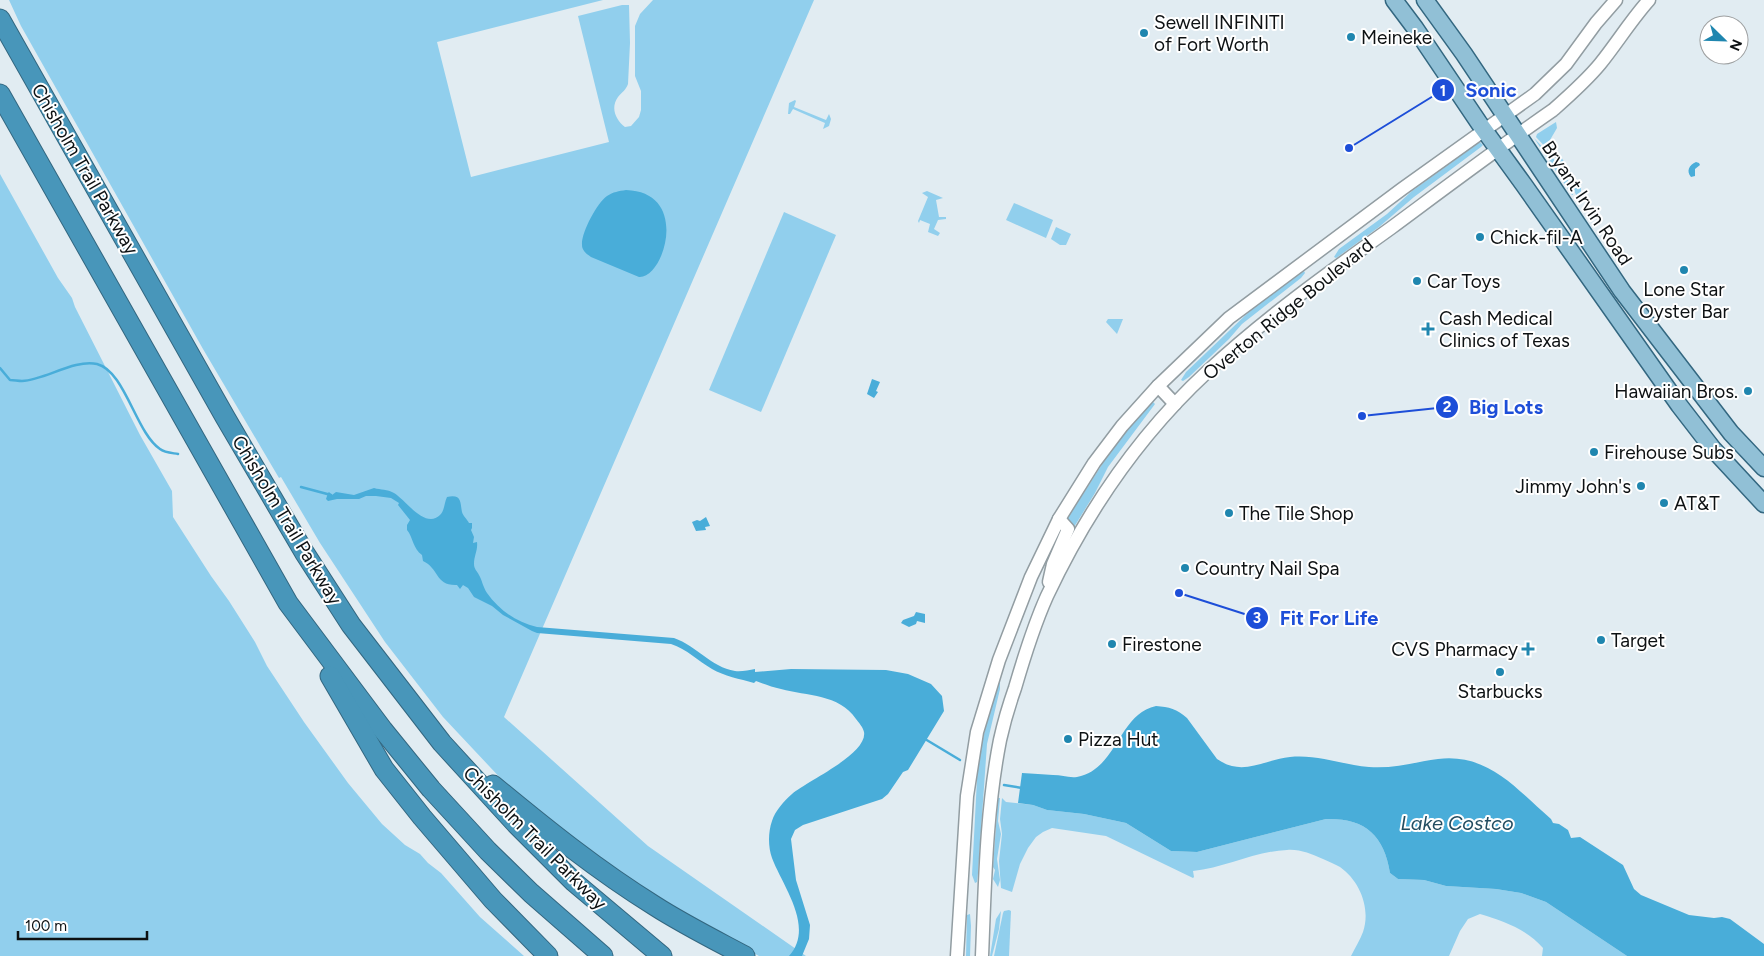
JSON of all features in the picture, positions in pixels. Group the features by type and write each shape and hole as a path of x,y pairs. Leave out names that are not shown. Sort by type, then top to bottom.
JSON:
{"highway":[{"name":"Chisholm Trail Parkway","path":"0,19 225,417 304,552 351,625 442,743 536,846 611,915 662,956"},
{"name":"Chisholm Trail Parkway","path":"0,94 288,603 383,730 431,789 488,851 603,956"},
{"path":"288,603 384,769 456,859 548,956"},
{"path":"442,743 563,843 607,875 656,907 745,956"}],"main road":[{"path":"1394,0 1679,405 1713,450 1764,504"},
{"name":"Bryant Irvin Road","path":"1425,0 1622,291 1731,433 1764,468"}],"street":[{"name":"Overton Ridge Boulevard","path":"957,956 967,796 976,739 995,673 1031,577 1059,519 1116,433 1158,386 1229,318 1535,94 1553,78 1616,0"},
{"name":"Overton Ridge Boulevard","path":"982,956 988,840 997,755 1004,722 1047,597 1089,517 1110,483 1135,449 1175,404 1236,346 1326,275 1553,110 1586,79 1650,0"},
{"path":"1312,257 1326,275"},
{"path":"1158,386 1175,404"},
{"path":"1047,597 1052,567 1068,529 1059,519"}],"shaded area":[{"path":"9,0 603,0 437,42 471,177 609,142 578,16 629,5 628,84 614,105 615,114 625,127 631,126 639,117 641,110 641,91 635,76 635,26 640,14 653,0 814,0 504,717 648,846 806,956 759,956 694,922 626,881 505,783 443,717 385,642 320,543 281,477 279,478 203,349 21,26"},
{"path":"795,100 794,107 826,120 829,114 831,119 829,126 823,129 825,123 793,109 788,114 789,103"},
{"path":"1556,122 1557,128 1550,140 1581,188 1578,198 1565,168 1536,137 1537,134"},
{"path":"1534,138 1562,168 1573,195 1572,195"},
{"path":"1480,142 1483,145 1481,147 1414,197 1379,227 1336,258 1334,257 1339,249 1387,214 1412,191"},
{"path":"0,174 58,278 72,298 140,435 172,491 173,517 229,601 255,642 267,666 304,722 348,783 382,824 441,873 480,917 524,956 0,956"},
{"path":"927,191 943,198 936,200 939,217 946,217 946,219 938,220 934,229 940,233 938,236 928,232 930,224 920,220 919,223 918,221 928,197 922,193"},
{"path":"1014,203 1053,220 1046,238 1006,220"},
{"path":"784,212 836,235 761,412 709,390"},
{"path":"1056,227 1071,234 1066,245 1060,245 1051,239"},
{"path":"1304,271 1305,273 1301,278 1242,324 1189,377 1183,381 1181,380 1186,372 1253,308"},
{"path":"1108,319 1123,319 1117,334 1106,322"},
{"path":"1153,402 1155,404 1108,467 1095,493 1071,532 1067,519 1110,452 1146,407"},
{"path":"998,683 1000,683 1000,689 987,744 978,873 977,882 975,883 972,875 978,760 994,691"},
{"path":"998,798 1000,798 998,821 1001,834 997,859 1000,880 998,887 993,879 995,870 993,867"},
{"path":"1002,798 1006,802 1033,805 1047,810 1084,814 1126,823 1171,851 1197,852 1326,819 1340,819 1352,822 1370,831 1377,839 1383,848 1390,873 1398,879 1424,880 1446,886 1496,889 1521,893 1546,902 1627,956 1542,956 1543,948 1530,936 1506,923 1480,914 1468,919 1460,931 1449,956 1351,956 1362,935 1366,914 1365,905 1358,888 1340,867 1314,855 1296,850 1263,853 1217,867 1193,871 1193,878 1106,836 1052,828 1036,837 1028,848 1020,864 1012,892 1001,888 999,861 1002,834 1000,819"},
{"path":"1001,911 999,929 992,956 990,956 996,919"},
{"path":"1011,911 1009,956 994,956 1003,913"},
{"path":"970,914 970,956 966,956 967,915"}],"water":[{"path":"1696,162 1700,165 1695,169 1695,176 1691,177 1689,168"},
{"path":"626,190 646,194 659,205 665,219 666,235 663,251 657,265 648,274 639,277 591,257 582,247 584,233 594,211 609,195"},
{"path":"872,379 880,382 876,391 878,392 874,398 867,394"},
{"path":"374,488 394,493 416,512 428,519 434,519 440,515 447,497 458,498 463,515 469,523 472,523 473,543 477,542 474,566 486,591 503,610 515,619 529,625 674,638 690,646 711,661 726,669 735,671 755,669 755,672 791,669 886,670 908,674 931,684 942,696 944,711 908,770 903,772 888,794 882,799 803,825 795,830 791,839 796,880 810,925 809,939 802,956 789,956 796,945 799,933 798,920 789,894 772,858 769,835 772,821 780,806 800,789 847,758 863,740 863,728 849,711 832,700 822,697 778,688 756,681 754,683 722,674 671,644 537,633 532,631 474,597 468,588 463,585 460,589 457,585 450,585 441,580 432,568 423,561 422,555 407,530 410,520 398,505 399,503 391,498 376,496 328,501 326,499 329,492 332,495 336,492 354,495"},
{"path":"706,517 710,526 705,527 706,530 696,531 692,522 700,521"},
{"path":"916,612 925,614 925,623 917,621 916,624 909,627 901,623 903,620 914,616"},
{"name":"Lake Costco","path":"1156,706 1180,712 1187,718 1217,759 1235,767 1253,766 1300,756 1359,766 1395,766 1438,759 1456,759 1487,767 1513,785 1551,819 1553,823 1559,824 1568,830 1571,838 1580,837 1623,865 1634,889 1641,895 1689,915 1730,919 1764,944 1764,956 1627,956 1546,902 1521,893 1496,889 1446,886 1424,880 1398,879 1390,873 1383,848 1370,831 1352,822 1340,819 1326,819 1197,852 1171,851 1126,823 1084,814 1047,810 1033,805 1018,803 1022,773 1077,777 1091,772 1110,753 1133,719 1143,711"}],"waterway":[{"path":"0,368 10,380 22,381 31,380 79,364 97,364 107,369 115,378 152,441 162,450 178,454"},
{"path":"301,487 331,495"},
{"path":"925,739 960,760"},
{"path":"1004,785 1022,788"}],"place":[{"name":"Sewell INFINITI of Fort Worth","path":"1144,33"},
{"name":"Meineke","path":"1351,37"},
{"name":"Sonic","path":"1349,148"},
{"name":"Chick-fil-A","path":"1480,237"},
{"name":"Lone Star Oyster Bar","path":"1684,270"},
{"name":"Car Toys","path":"1417,281"},
{"name":"Cash Medical Clinics of Texas","path":"1428,329"},
{"name":"Hawaiian Bros.","path":"1748,391"},
{"name":"Big Lots","path":"1362,416"},
{"name":"Firehouse Subs","path":"1594,452"},
{"name":"Jimmy John's","path":"1641,486"},
{"name":"AT&T","path":"1664,503"},
{"name":"The Tile Shop","path":"1229,513"},
{"name":"Country Nail Spa","path":"1185,568"},
{"name":"Fit For Life","path":"1179,593"},
{"name":"Target","path":"1601,640"},
{"name":"Firestone","path":"1112,644"},
{"name":"CVS Pharmacy","path":"1528,649"},
{"name":"Starbucks","path":"1500,672"},
{"name":"Pizza Hut","path":"1068,739"}]}
